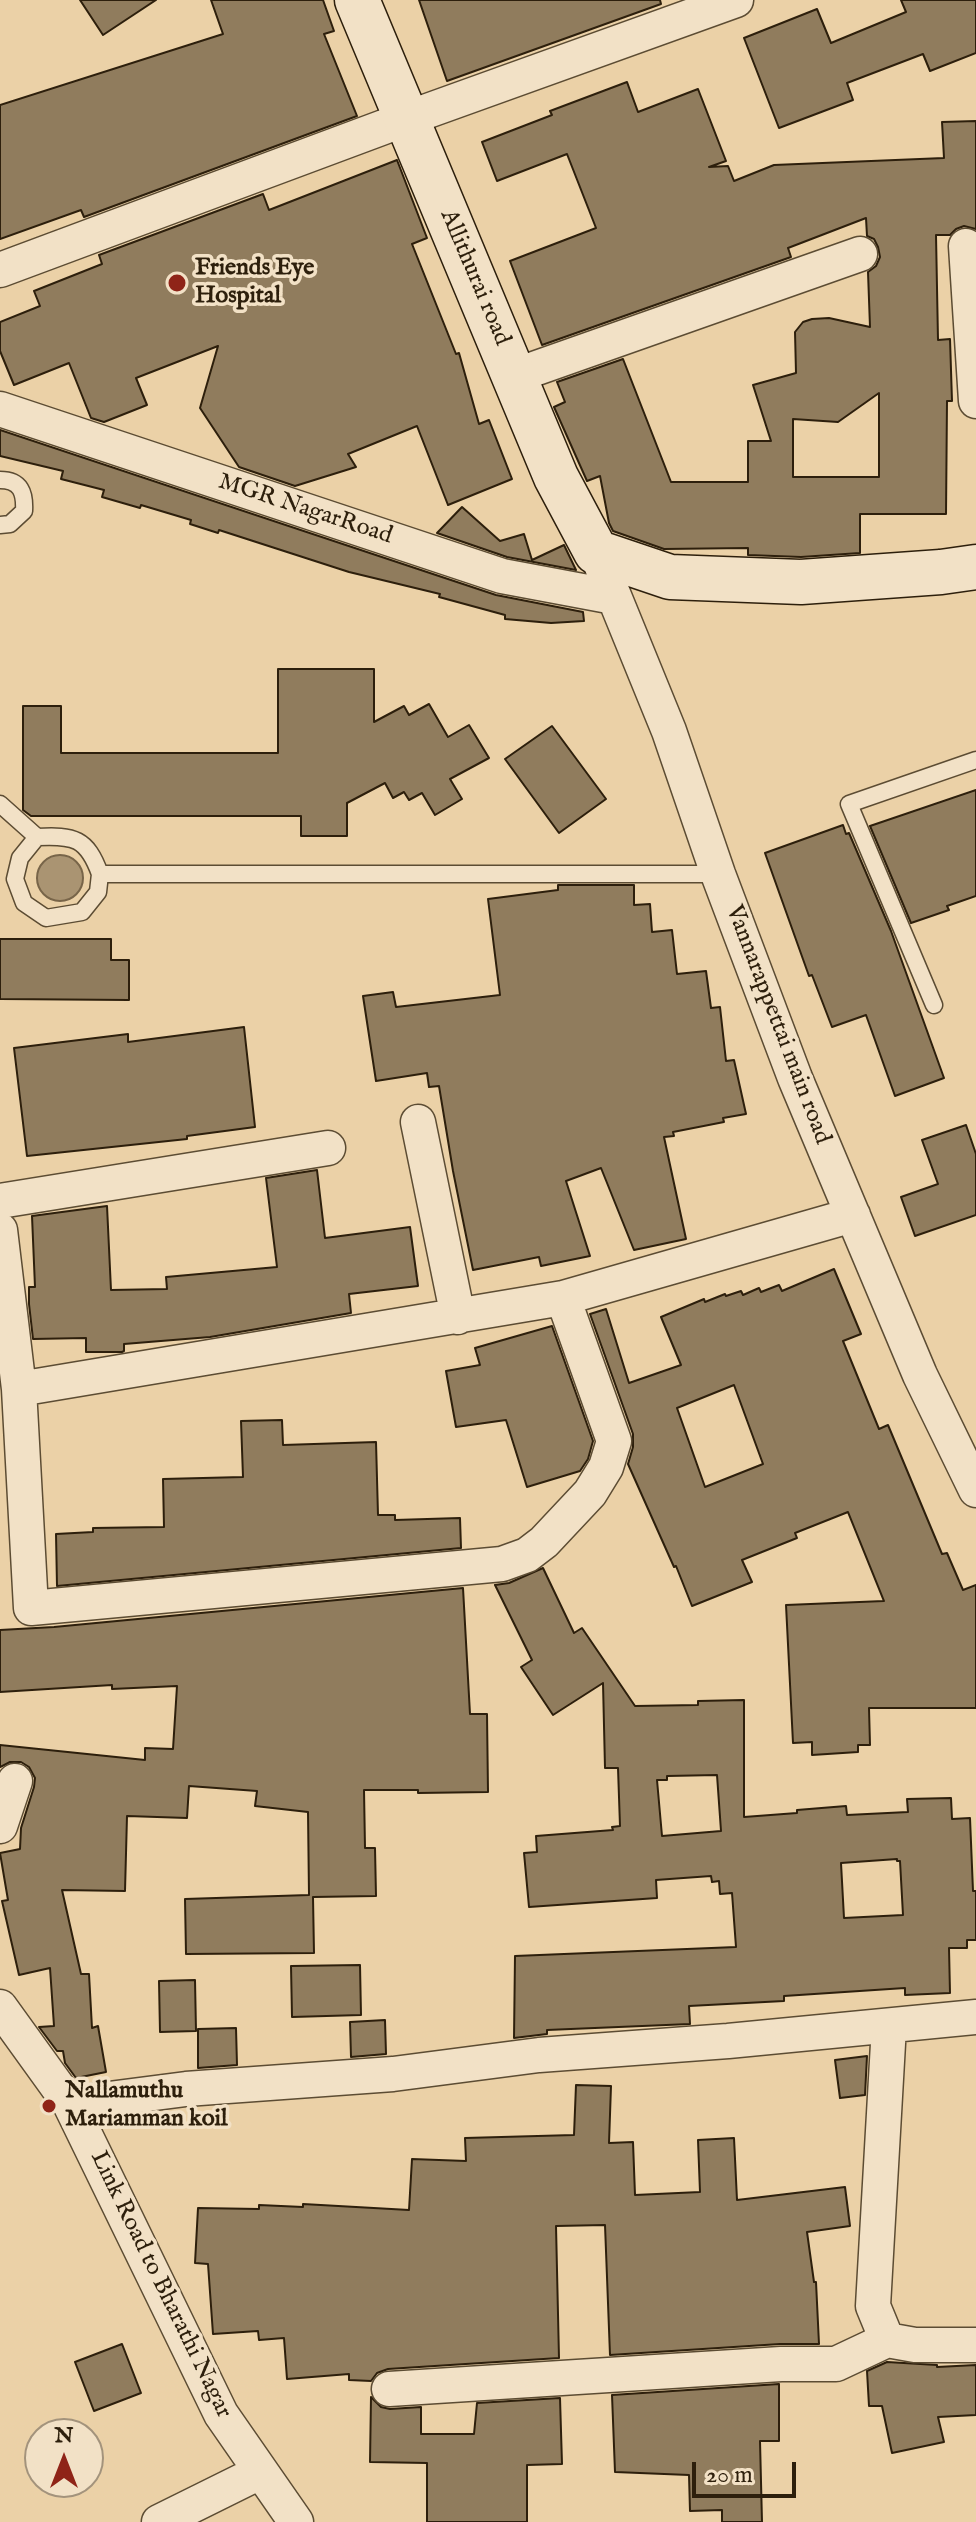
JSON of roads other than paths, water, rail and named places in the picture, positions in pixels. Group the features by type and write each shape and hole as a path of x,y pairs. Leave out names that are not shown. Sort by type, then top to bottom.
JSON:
{"main road":[{"name":"Allithurai road","path":"357,0 556,477 596,552"},
{"path":"596,552 670,577 816,581 976,567"}],"street":[{"path":"0,270 736,0"},
{"path":"966,246 976,401"},
{"path":"514,376 860,254"},
{"name":"MGR NagarRoad","path":"0,409 502,576 614,597"},
{"name":"Vannarappettai main road","path":"596,552 669,731 718,874 795,1078 920,1375 976,1490"},
{"path":"418,1122 458,1317"},
{"path":"0,1201 328,1148"},
{"path":"19,1389 563,1298 853,1215"},
{"path":"0,1230 19,1389 15,1608 502,1564 527,1555 544,1542 590,1493 606,1467 614,1441 563,1298"},
{"path":"0,1826 15,1781"},
{"name":"Link Road to Bharathi Nagar","path":"0,2007 70,2104 221,2414 296,2522"},
{"path":"70,2104 186,2089 393,2074 539,2055 976,2017"},
{"path":"887,2340 873,2306 889,2026"},
{"path":"389,2389 781,2364 836,2364 887,2340 915,2345 976,2345"},
{"path":"159,2522 260,2472"}],"lane":[{"path":"0,480 17,485 25,497 24,511 10,524 0,525"},
{"path":"934,1005 849,804 976,760"},
{"path":"0,804 37,837 62,836 83,844 93,853 100,874 98,892 82,912 46,918 24,903 15,879 20,858 37,837"},
{"path":"100,874 718,874"}],"place":[{"name":"Friends Eye Hospital","path":"177,283"},
{"name":"Nallamuthu Mariamman koil","path":"49,2106"}]}
